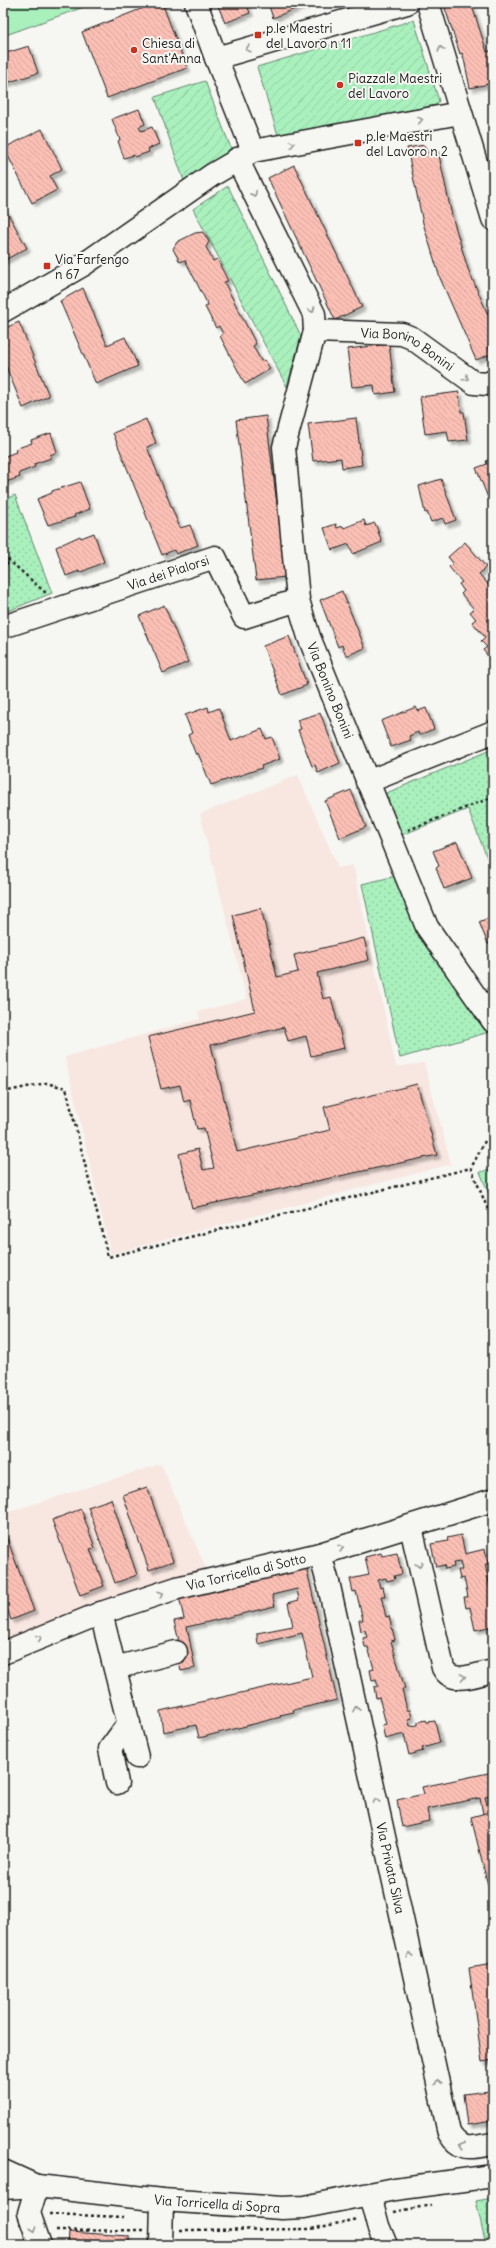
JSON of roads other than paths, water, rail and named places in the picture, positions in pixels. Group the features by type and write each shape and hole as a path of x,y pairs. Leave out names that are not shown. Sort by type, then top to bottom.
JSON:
{"street":[{"path":"196,3 216,58 245,155"},
{"path":"216,58 407,3"},
{"path":"428,3 493,219"},
{"path":"3,311 99,254 245,155 460,113"},
{"name":"Via Bonino Bonini","path":"245,155 314,314 315,331 284,447 298,600 309,637 427,927 493,1021"},
{"name":"Via Bonino Bonini","path":"315,331 402,334 412,338 474,383 487,384 493,381"},
{"name":"Via dei Pialorsi","path":"3,627 64,608 215,556 244,617 298,600"},
{"path":"367,782 493,732"},
{"name":"Via Torricella di Sotto","path":"3,1653 101,1613 177,1588 320,1554 411,1527 493,1500"},
{"path":"411,1527 443,1668 446,1674 450,1677 459,1678 493,1671"},
{"name":"Via Privata Silva","path":"320,1554 329,1586 449,2133 456,2144 467,2148 493,2144"},
{"path":"101,1613 137,1757"},
{"path":"115,1668 176,1652"},
{"path":"117,1782 110,1749 129,1723"},
{"name":"Via Torricella di Sopra","path":"3,2188 37,2186 162,2200 254,2216 370,2195 396,2189 463,2167 493,2161"},
{"name":"Via Torricella di Sopra","path":"3,2171 37,2186"},
{"name":"Via Torricella di Sopra","path":"396,2189 493,2176"},
{"path":"37,2186 29,2213 40,2245"},
{"path":"370,2195 378,2226 386,2245"},
{"path":"162,2200 167,2242"}],"place":[{"name":"p.le Maestri del Lavoro n 11","path":"258,35"},
{"name":"Chiesa di Sant'Anna","path":"134,50"},
{"name":"Piazzale Maestri del Lavoro","path":"340,85"},
{"name":"p.le Maestri del Lavoro n 2","path":"358,143"},
{"name":"Via Farfengo n 67","path":"47,266"}]}
